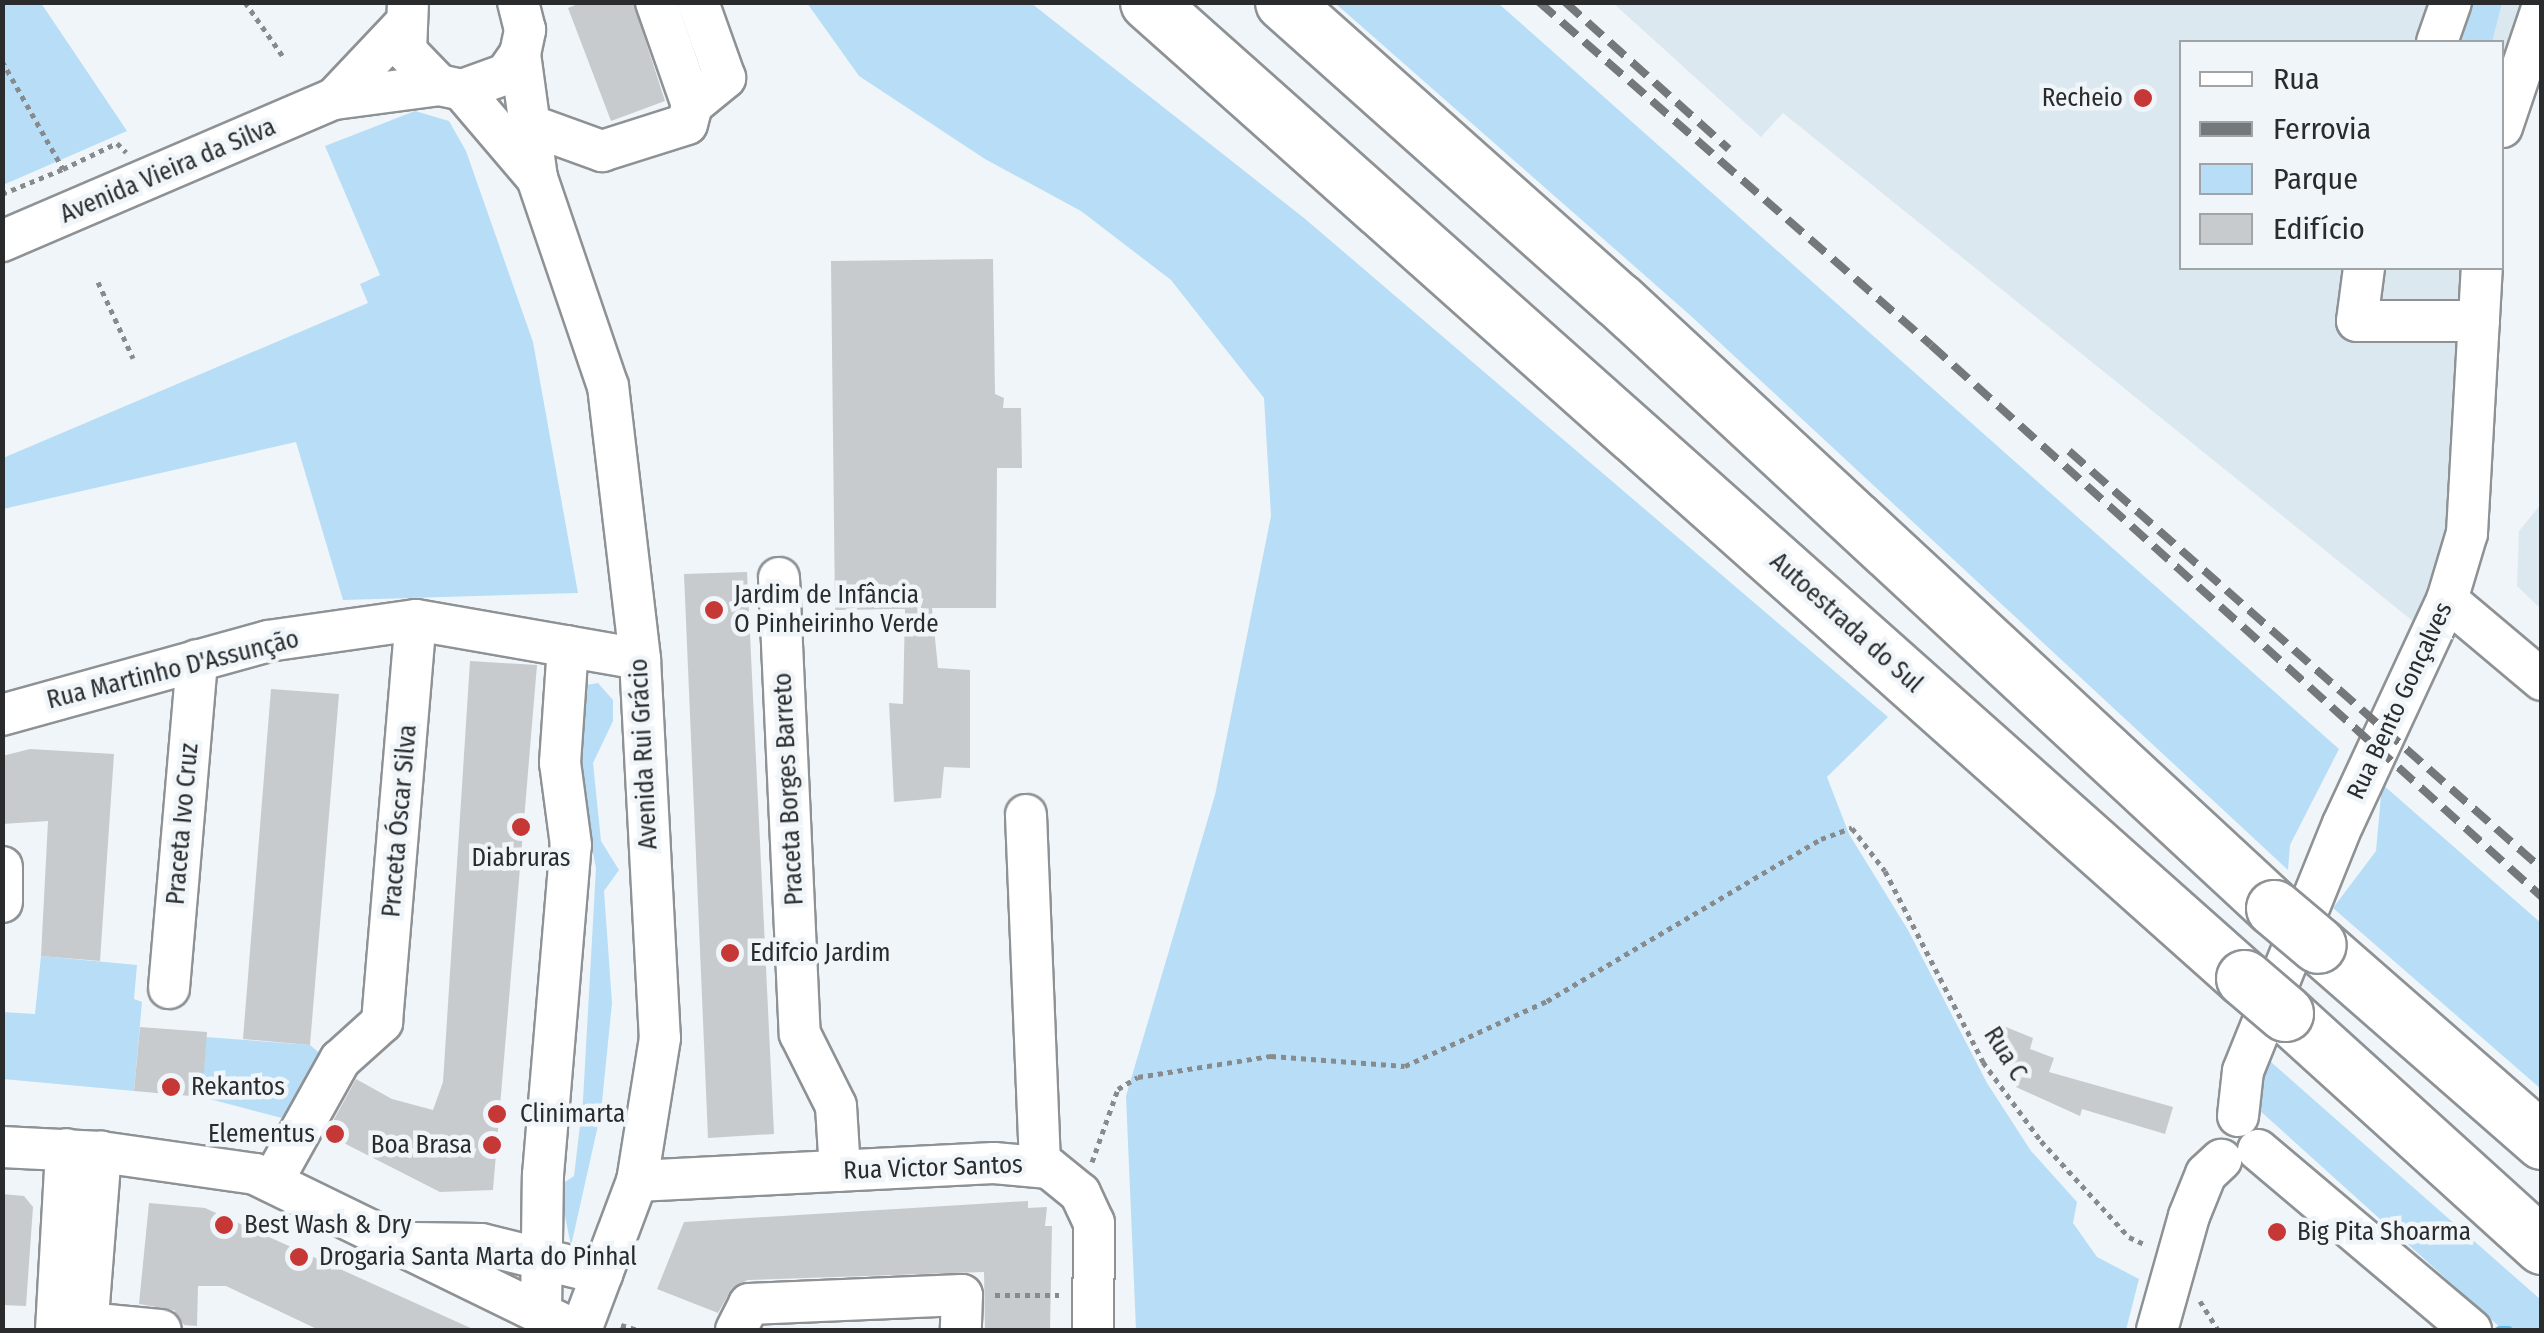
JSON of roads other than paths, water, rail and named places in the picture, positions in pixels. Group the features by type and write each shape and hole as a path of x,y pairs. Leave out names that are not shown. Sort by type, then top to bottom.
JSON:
{"highway":[{"name":"Autoestrada do Sul","path":"1148,2 2542,1246"},
{"path":"1283,2 1618,300 2274,908 2542,1141"}],"street":[{"path":"656,2 692,106"},
{"path":"530,125 602,151 687,124 692,106 725,78 698,2"},
{"path":"2438,40 2452,2"},
{"name":"Avenida Rui Grácio","path":"521,4 520,54 537,178 608,386 640,659 660,1038 637,1181 602,1274 566,1324"},
{"path":"2504,121 2542,8"},
{"name":"Avenida Rui Grácio","path":"406,9 419,71 450,88 537,178"},
{"name":"Avenida Vieira da Silva","path":"334,100 406,9"},
{"name":"Avenida Vieira da Silva","path":"2,242 334,100 450,88 506,74 520,54"},
{"path":"2364,270 2357,322 2480,321"},
{"name":"Rua Bento Gonçalves","path":"2156,1330 2206,1174 2239,1142 2242,1071 2336,841 2448,600 2467,533 2482,270"},
{"name":"Praceta Borges Barreto","path":"778,578 800,1034 836,1106 840,1171"},
{"path":"2448,600 2542,680"},
{"name":"Rua Martinho D'Assunção","path":"2,715 268,641 416,620 640,659"},
{"name":"Praceta Óscar Silva","path":"272,1182 340,1060 382,1022 416,620"},
{"path":"566,1324 542,1247 570,845 560,763 568,646"},
{"name":"Praceta Ivo Cruz","path":"169,988 198,660"},
{"path":"1026,814 1040,1165"},
{"path":"2,867 2,902"},
{"path":"2239,1142 2470,1330"},
{"path":"2,1146 84,1150 272,1182 566,1324"},
{"path":"84,1150 77,1328 162,1330"},
{"name":"Rua Victor Santos","path":"637,1181 1040,1165 1080,1193 1094,1223 1093,1312"},
{"path":"399,1243 542,1247 602,1274"},
{"path":"736,1330 749,1304 962,1313"}],"waterway":[{"path":"2499,1330 2508,1330"}],"railway":[{"path":"1539,2 1931,345 2542,897"},
{"path":"1565,2 1729,149"},
{"path":"2069,451 2542,869"}],"place":[{"name":"Recheio","path":"2143,98"},
{"name":"Jardim de Infância O Pinheirinho Verde","path":"714,610"},
{"name":"Diabruras","path":"521,827"},
{"name":"Edifcio Jardim","path":"730,953"},
{"name":"Rekantos","path":"171,1087"},
{"name":"Clinimarta","path":"497,1114"},
{"name":"Elementus","path":"335,1134"},
{"name":"Boa Brasa","path":"492,1145"},
{"name":"Best Wash & Dry","path":"224,1225"},
{"name":"Big Pita Shoarma","path":"2277,1232"},
{"name":"Drogaria Santa Marta do Pinhal","path":"299,1257"}]}
